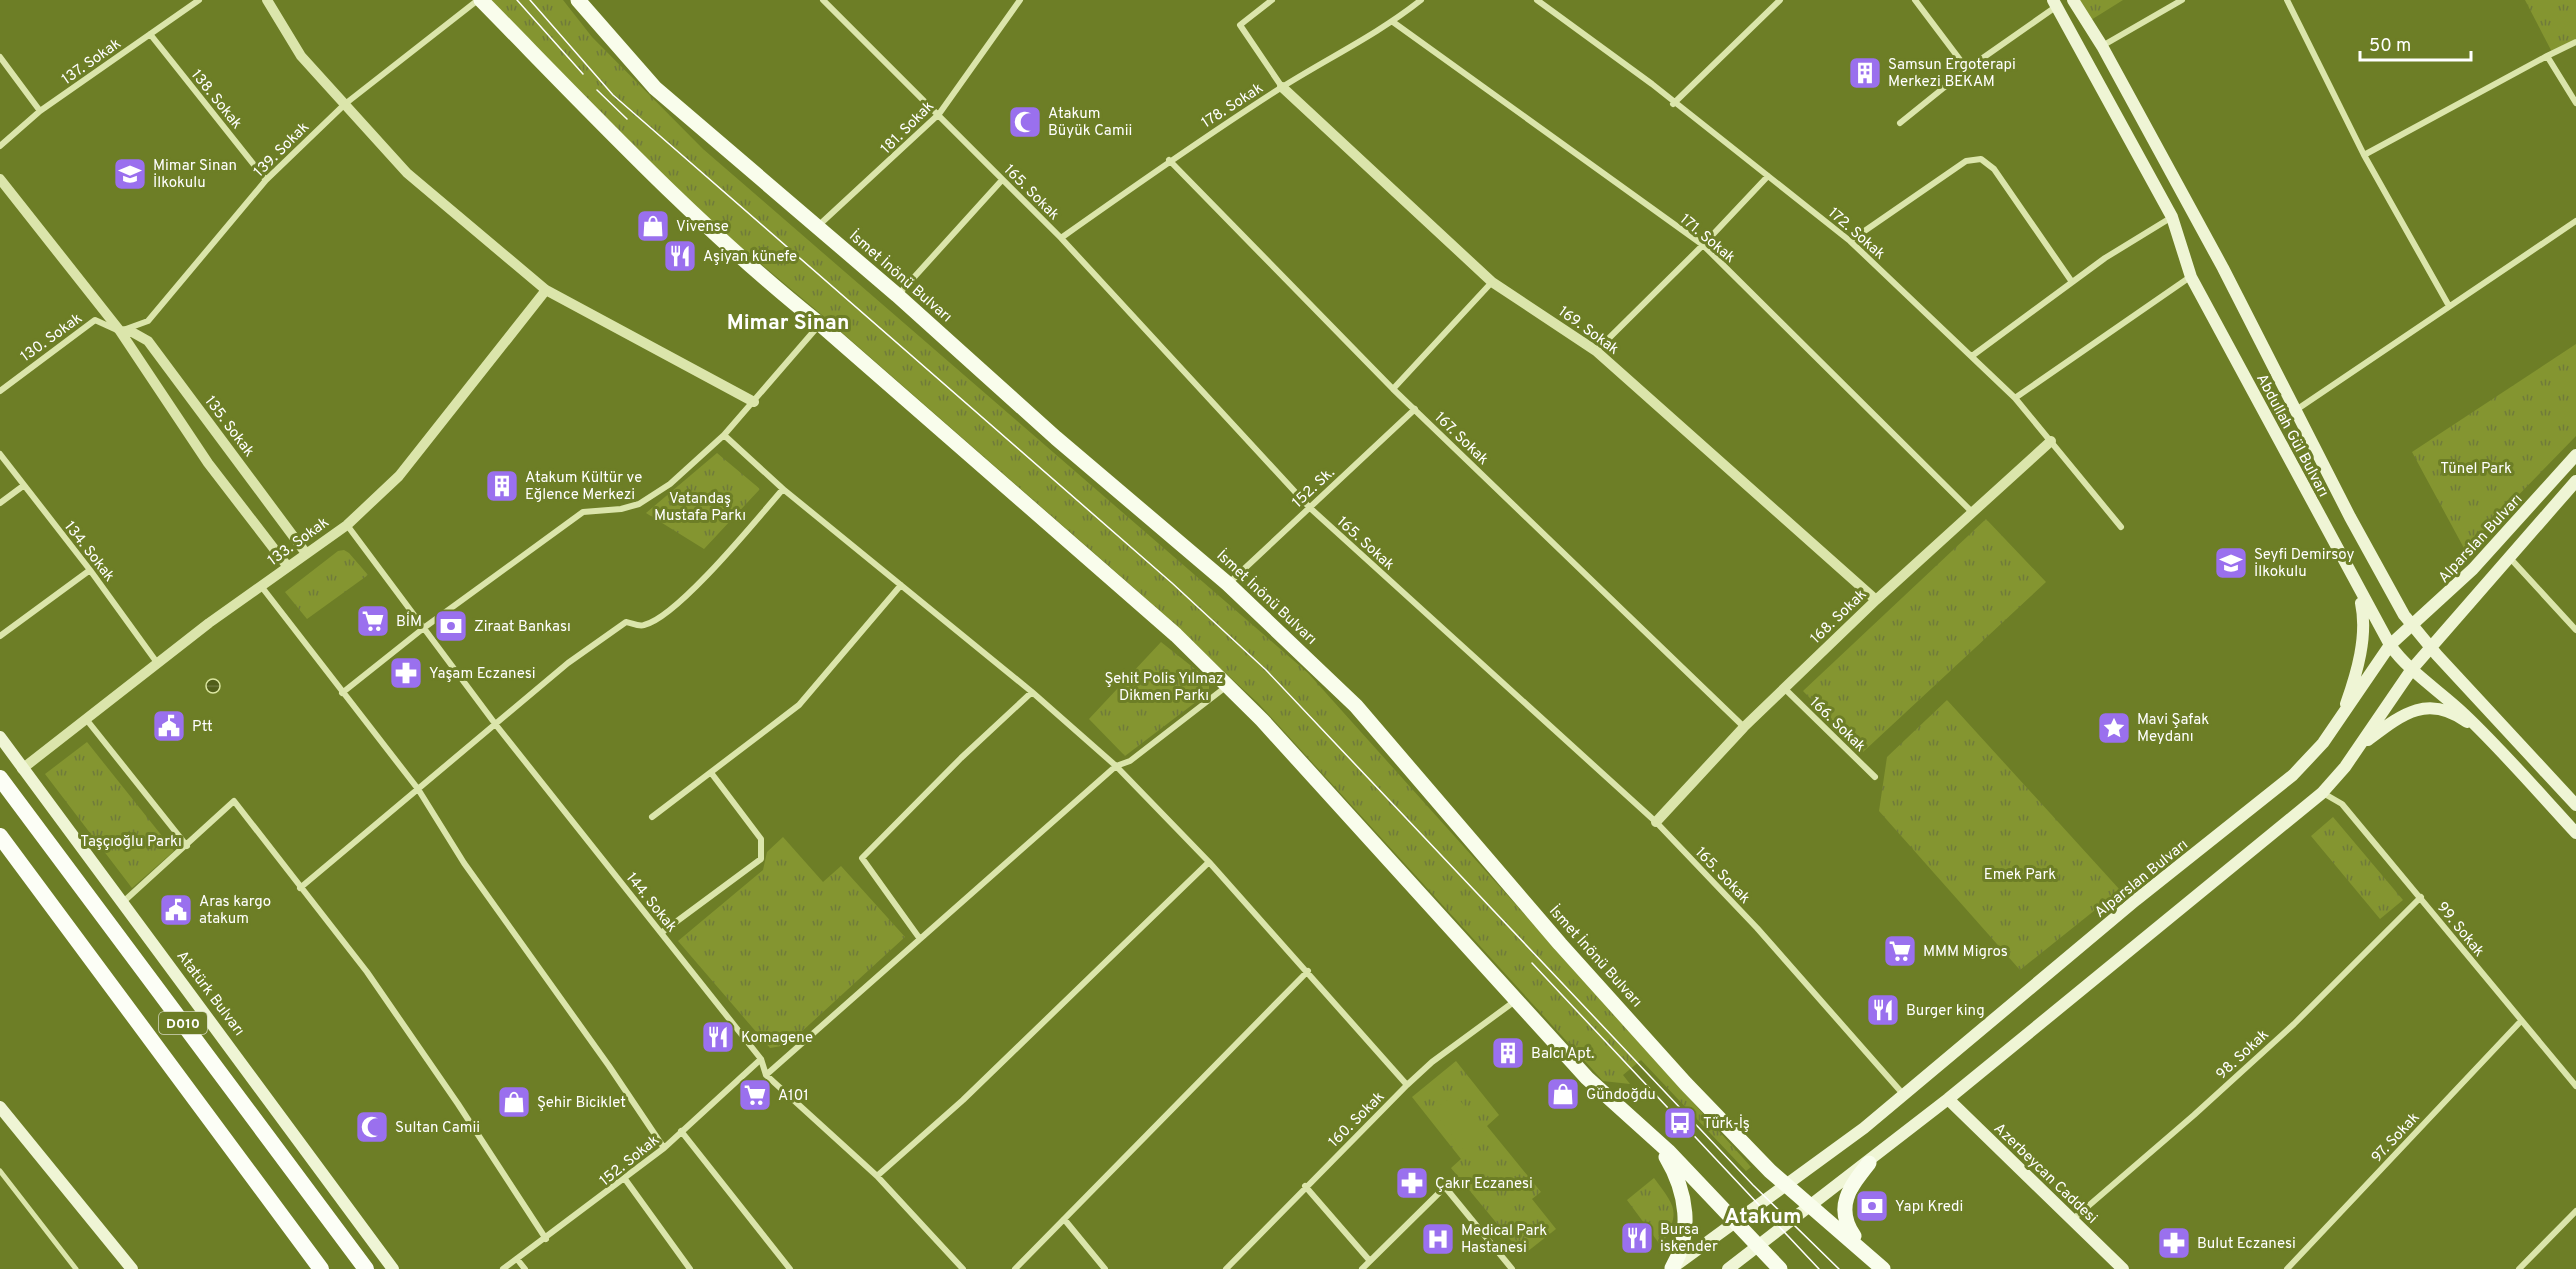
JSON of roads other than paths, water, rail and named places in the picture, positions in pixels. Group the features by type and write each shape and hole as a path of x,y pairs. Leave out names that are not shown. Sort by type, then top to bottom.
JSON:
{"highway":[{"name":"D010","path":"0,778 366,1269"},
{"name":"D010","path":"0,836 321,1269"}],"main road":[{"path":"479,0 619,141 779,291 1176,635 1278,737 1587,1078 1657,1141 1734,1224 1780,1269"},
{"name":"İsmet İnönü Bulvarı","path":"578,0 655,88 897,296 1056,438 1228,584 1356,706 1560,944 1686,1084 1770,1171 1883,1269"},
{"name":"Abdullah Gül Bulvarı","path":"2073,0 2102,46 2223,268 2350,517 2404,615 2431,648 2576,805"},
{"name":"Abdullah Gül Bulvarı","path":"2055,3 2172,217 2191,277 2359,594 2390,645 2400,659 2490,739 2576,834"},
{"name":"Alparslan Bulvarı","path":"1671,1269 1864,1128 2136,900 2292,776 2323,743 2390,645 2413,627 2474,569 2576,455"},
{"path":"1728,1269 1869,1163 2322,793 2359,746 2412,669 2576,481"},
{"path":"2340,720 2362,644 2363,612 2359,594"},
{"path":"2359,746 2397,718 2418,708 2442,710 2462,718 2490,739"},
{"name":"Atatürk Bulvarı","path":"0,738 393,1269"},
{"name":"Azerbeycan Caddesi","path":"1948,1099 2123,1269"},
{"path":"0,1107 132,1269"},
{"path":"1657,1141 1674,1171 1686,1219 1685,1240 1671,1269"},
{"path":"1868,1255 1848,1227 1844,1208 1849,1191 1869,1163"}],"street":[{"name":"137. Sokak","path":"0,146 40,111 200,0"},
{"path":"267,0 301,56 407,173 546,290 754,402"},
{"name":"139. Sokak","path":"120,331 148,321 266,180 345,104 479,0"},
{"name":"165. Sokak","path":"823,0 1061,238 1309,507 1656,822 1757,928 1903,1094"},
{"name":"181. Sokak","path":"816,228 939,114 1020,0"},
{"path":"1272,0 1240,25 1282,87"},
{"name":"178. Sokak","path":"1061,238 1169,160 1282,87 1393,22 1421,0"},
{"name":"172. Sokak","path":"1537,0 1652,84 1673,104 1850,241 2015,398 2121,527"},
{"path":"1673,104 1780,0"},
{"path":"1915,0 1966,69"},
{"path":"2102,46 2182,0"},
{"path":"2287,0 2364,155 2449,306"},
{"path":"1900,123 1966,69 2055,3"},
{"name":"171. Sokak","path":"1393,22 1703,245 1973,513"},
{"name":"138. Sokak","path":"150,34 266,180"},
{"path":"2364,155 2576,42"},
{"path":"2547,56 2576,103"},
{"path":"0,57 40,111"},
{"name":"169. Sokak","path":"1282,87 1492,282 1596,351 1876,600"},
{"path":"1850,241 1966,160 1981,159 1994,169 2072,282"},
{"name":"167. Sokak","path":"1169,160 1393,388 1744,727"},
{"path":"1596,351 1703,245 1768,176"},
{"path":"0,179 120,331 208,463 288,567"},
{"path":"897,296 1002,180"},
{"path":"1972,356 2072,282 2172,217"},
{"path":"2295,410 2576,221"},
{"path":"2015,398 2191,277"},
{"path":"1393,388 1492,282"},
{"name":"133. Sokak","path":"22,769 305,552 347,525 399,476 546,290"},
{"name":"130. Sokak","path":"0,391 95,320 120,331"},
{"path":"342,693 425,627 584,512 621,509 654,496 724,435 819,324"},
{"name":"135. Sokak","path":"120,331 132,332 148,341 305,552"},
{"name":"152. Sk.","path":"1228,584 1415,409"},
{"path":"724,435 783,489 1032,692 1116,766 1209,862 1407,1085"},
{"name":"168. Sokak","path":"1656,822 1744,727 1784,688 1876,600 2051,441"},
{"name":"134. Sokak","path":"0,454 90,570 158,665"},
{"path":"0,503 23,486"},
{"path":"300,888 568,663 626,622 643,626 658,619 703,580 783,489"},
{"name":"144. Sokak","path":"347,525 496,725 761,1059 766,1075"},
{"path":"2510,558 2576,630"},
{"path":"0,636 90,570"},
{"path":"652,817 712,774 799,705 901,585"},
{"path":"261,586 418,789 464,863 609,1066 664,1148"},
{"path":"963,1269 877,1176 766,1075 1116,766 1130,761 1228,686"},
{"name":"166. Sokak","path":"1784,688 1875,777"},
{"path":"920,939 862,858 961,758 1032,692"},
{"path":"86,719 187,846"},
{"path":"662,933 761,859 761,839 712,774"},
{"name":"99. Sokak","path":"2322,793 2342,804 2421,897 2520,1022 2576,1086"},
{"path":"122,904 234,801 366,972 458,1104 546,1239"},
{"path":"877,1176 972,1092 1209,862"},
{"name":"98. Sokak","path":"2072,1220 2194,1115 2285,1032 2421,897"},
{"path":"1016,1269 1308,971"},
{"name":"160. Sokak","path":"1226,1269 1305,1186 1407,1085 1432,1062 1516,1001"},
{"name":"97. Sokak","path":"2287,1269 2520,1022"},
{"name":"152. Sokak","path":"503,1269 546,1239 664,1148 761,1059"},
{"path":"681,1131 790,1269"},
{"path":"0,1171 76,1269"},
{"path":"625,1179 690,1269"},
{"path":"1305,1186 1370,1261"},
{"path":"1362,1269 1445,1187 1512,1269"},
{"path":"2519,1269 2576,1211"},
{"path":"1064,1219 1105,1269"},
{"path":"518,1259 525,1269"}],"tram line":[{"path":"517,0 583,74"},
{"path":"530,0 613,95 1172,583 1266,670 1753,1185 1839,1269"},
{"path":"597,90 627,119"},
{"path":"1532,963 1819,1269"}],"place":[{"name":"Samsun Ergoterapi Merkezi BEKAM","path":"1865,73"},
{"name":"Atakum Büyük Camii","path":"1025,122"},
{"name":"Mimar Sinan İlkokulu","path":"130,174"},
{"name":"Vivense","path":"653,226"},
{"name":"Aşiyan künefe","path":"680,256"},
{"name":"Atakum Kültür ve Eğlence Merkezi","path":"502,486"},
{"name":"Seyfi Demirsoy İlkokulu","path":"2231,563"},
{"name":"BİM","path":"373,621"},
{"name":"Ziraat Bankası","path":"451,626"},
{"name":"Yaşam Eczanesi","path":"406,673"},
{"name":"Ptt","path":"169,726"},
{"name":"Mavi Şafak Meydanı","path":"2114,728"},
{"name":"Aras kargo atakum","path":"176,910"},
{"name":"MMM Migros","path":"1900,951"},
{"name":"Burger king","path":"1883,1010"},
{"name":"Komagene","path":"718,1037"},
{"name":"Balcı Apt.","path":"1508,1053"},
{"name":"Gündoğdu","path":"1563,1094"},
{"name":"A101","path":"755,1095"},
{"name":"Şehir Biciklet","path":"514,1102"},
{"name":"Türk-İş","path":"1680,1123"},
{"name":"Sultan Camii","path":"372,1127"},
{"name":"Çakır Eczanesi","path":"1412,1183"},
{"name":"Yapı Kredi","path":"1872,1206"},
{"name":"Bursa iskender","path":"1637,1238"},
{"name":"Medical Park Hastanesi","path":"1438,1239"},
{"name":"Bulut Eczanesi","path":"2174,1243"}],"district":[{"name":"Mimar Sinan","path":"788,322"},
{"name":"Atakum","path":"1763,1216"}],"park label":[{"name":"Tünel Park","path":"2476,468"},
{"name":"Vatandaş Mustafa Parkı","path":"700,506"},
{"name":"Şehit Polis Yılmaz Dikmen Parkı","path":"1164,686"},
{"name":"Taşçıoğlu Parkı","path":"131,841"},
{"name":"Emek Park","path":"2020,874"}]}
